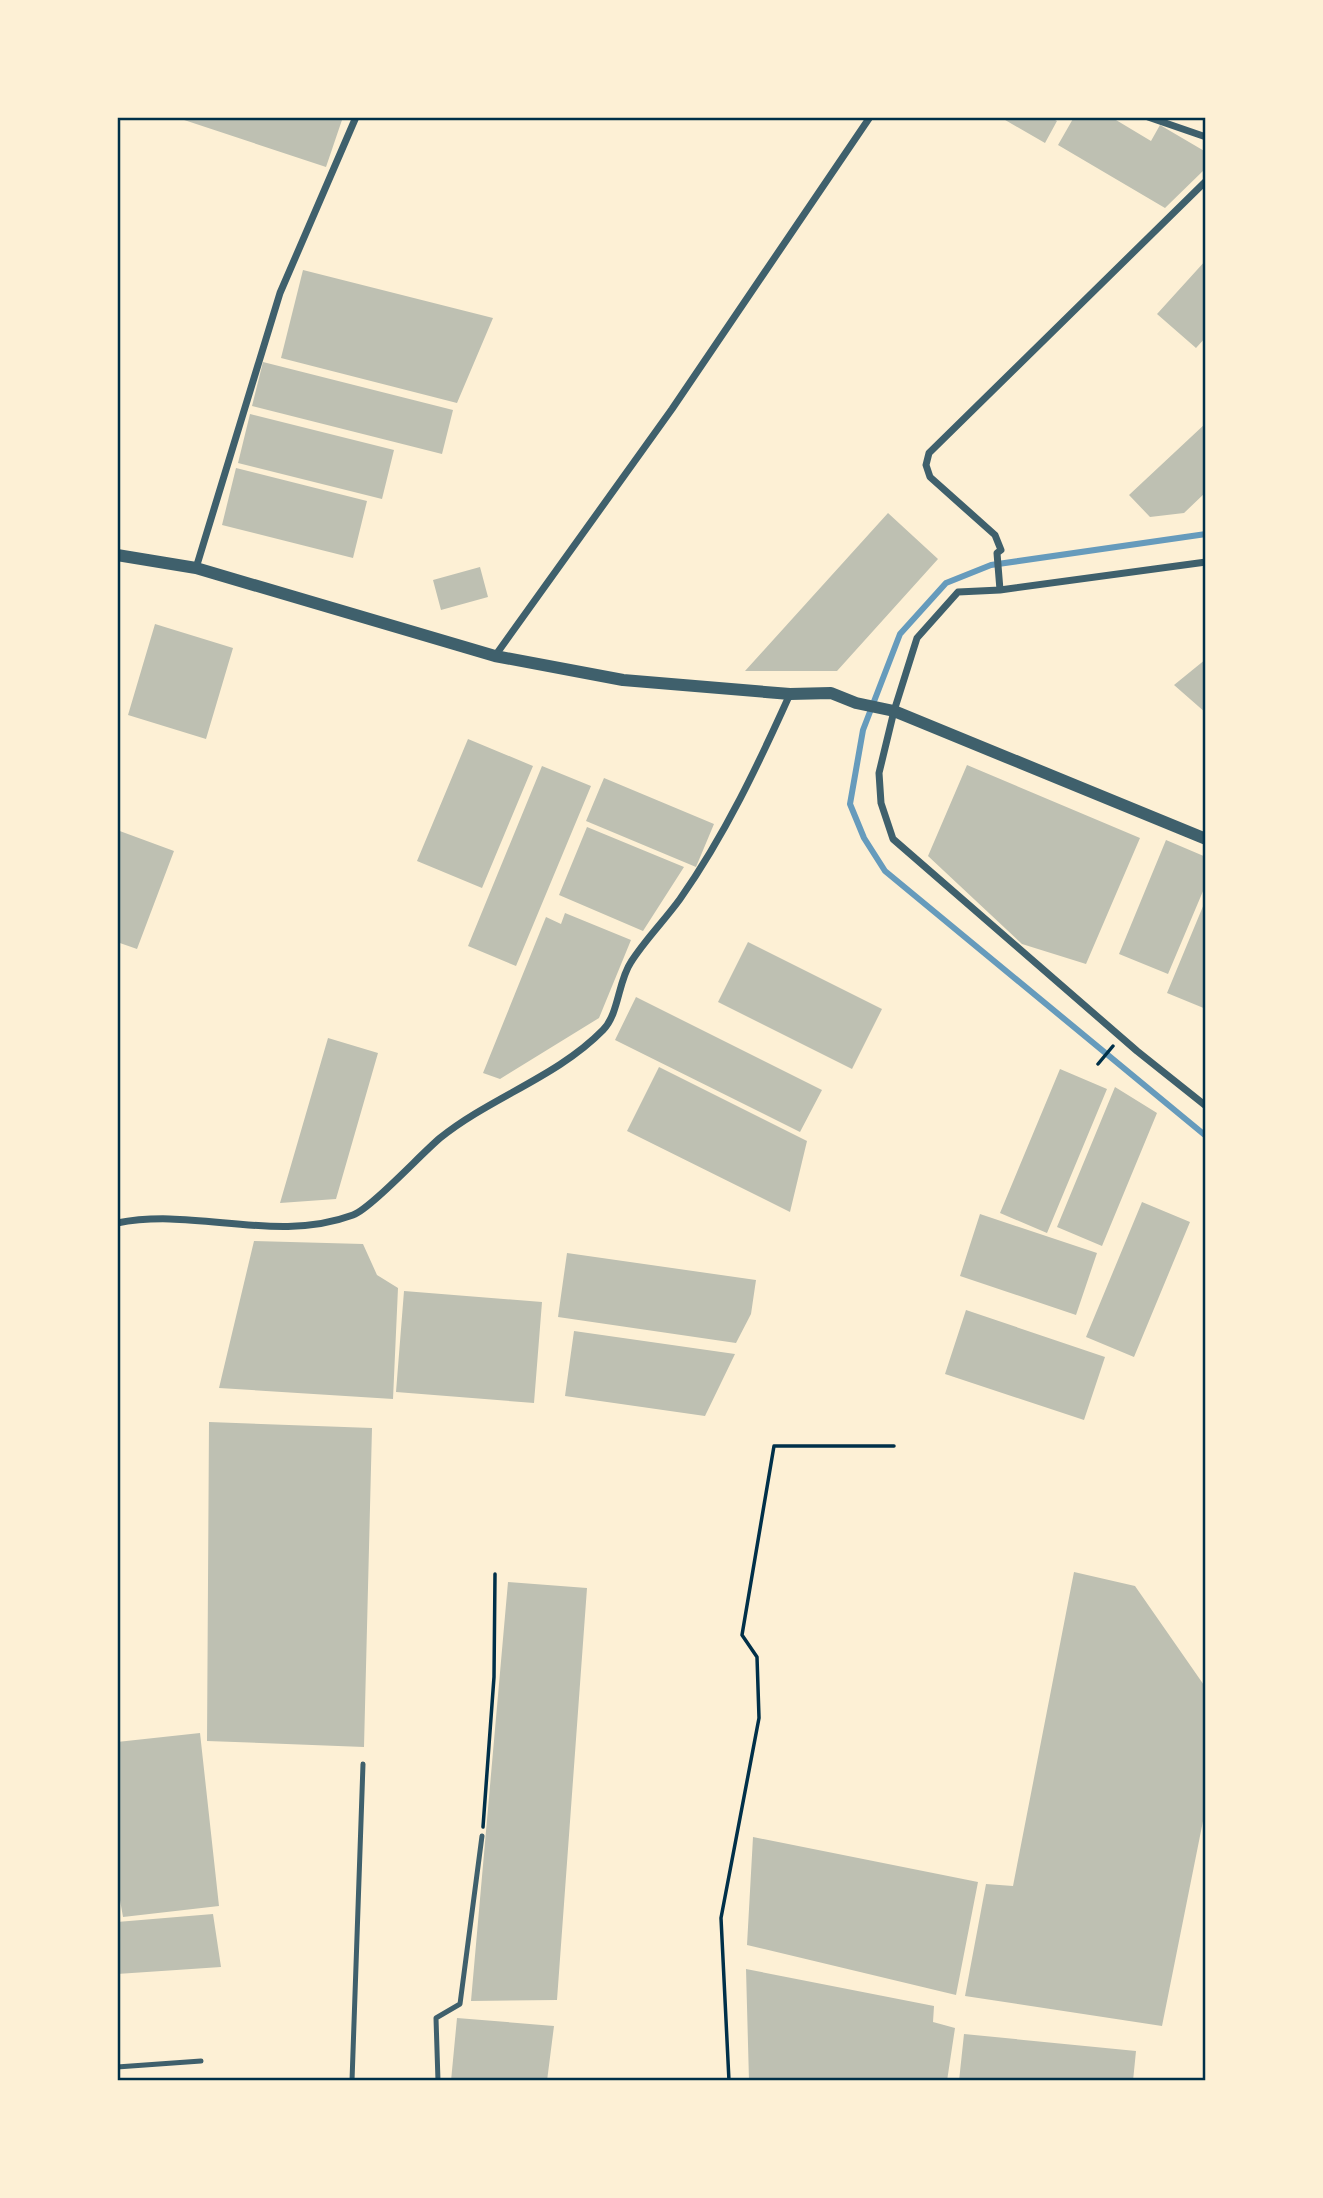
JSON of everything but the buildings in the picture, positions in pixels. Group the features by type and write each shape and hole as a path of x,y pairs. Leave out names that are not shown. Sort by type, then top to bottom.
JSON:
{"street":[{"path":"196,568 281,293 356,117"},
{"path":"495,656 672,409 870,117"},
{"path":"1148,117 1206,137"},
{"path":"1000,590 997,553 1001,550 995,534 929,477 926,465 929,453 1206,181"},
{"path":"117,555 196,568 495,656 623,680 790,694 831,693 856,703 889,710 1206,839"},
{"path":"1206,562 1000,590 958,592 917,638 889,710 879,773 881,803 893,839 1120,1037 1206,1106"},
{"path":"117,1223 148,1217 264,1228 311,1224 355,1214 442,1136 558,1066 605,1028 629,964 680,899 720,836 757,768 790,694"}],"lane":[{"path":"352,2081 363,1764"},
{"path":"438,2081 436,2018 460,2004 482,1836"},
{"path":"117,2067 201,2061"}],"path":[{"path":"1098,1064 1120,1037"},
{"path":"730,2081 721,1918 759,1718 757,1657 742,1635 774,1446 894,1447"},
{"path":"482,1836 494,1677 495,1574"}],"waterway":[{"path":"1206,534 991,565 946,583 900,634 863,730 850,804 864,838 885,871 1206,1136"}]}
